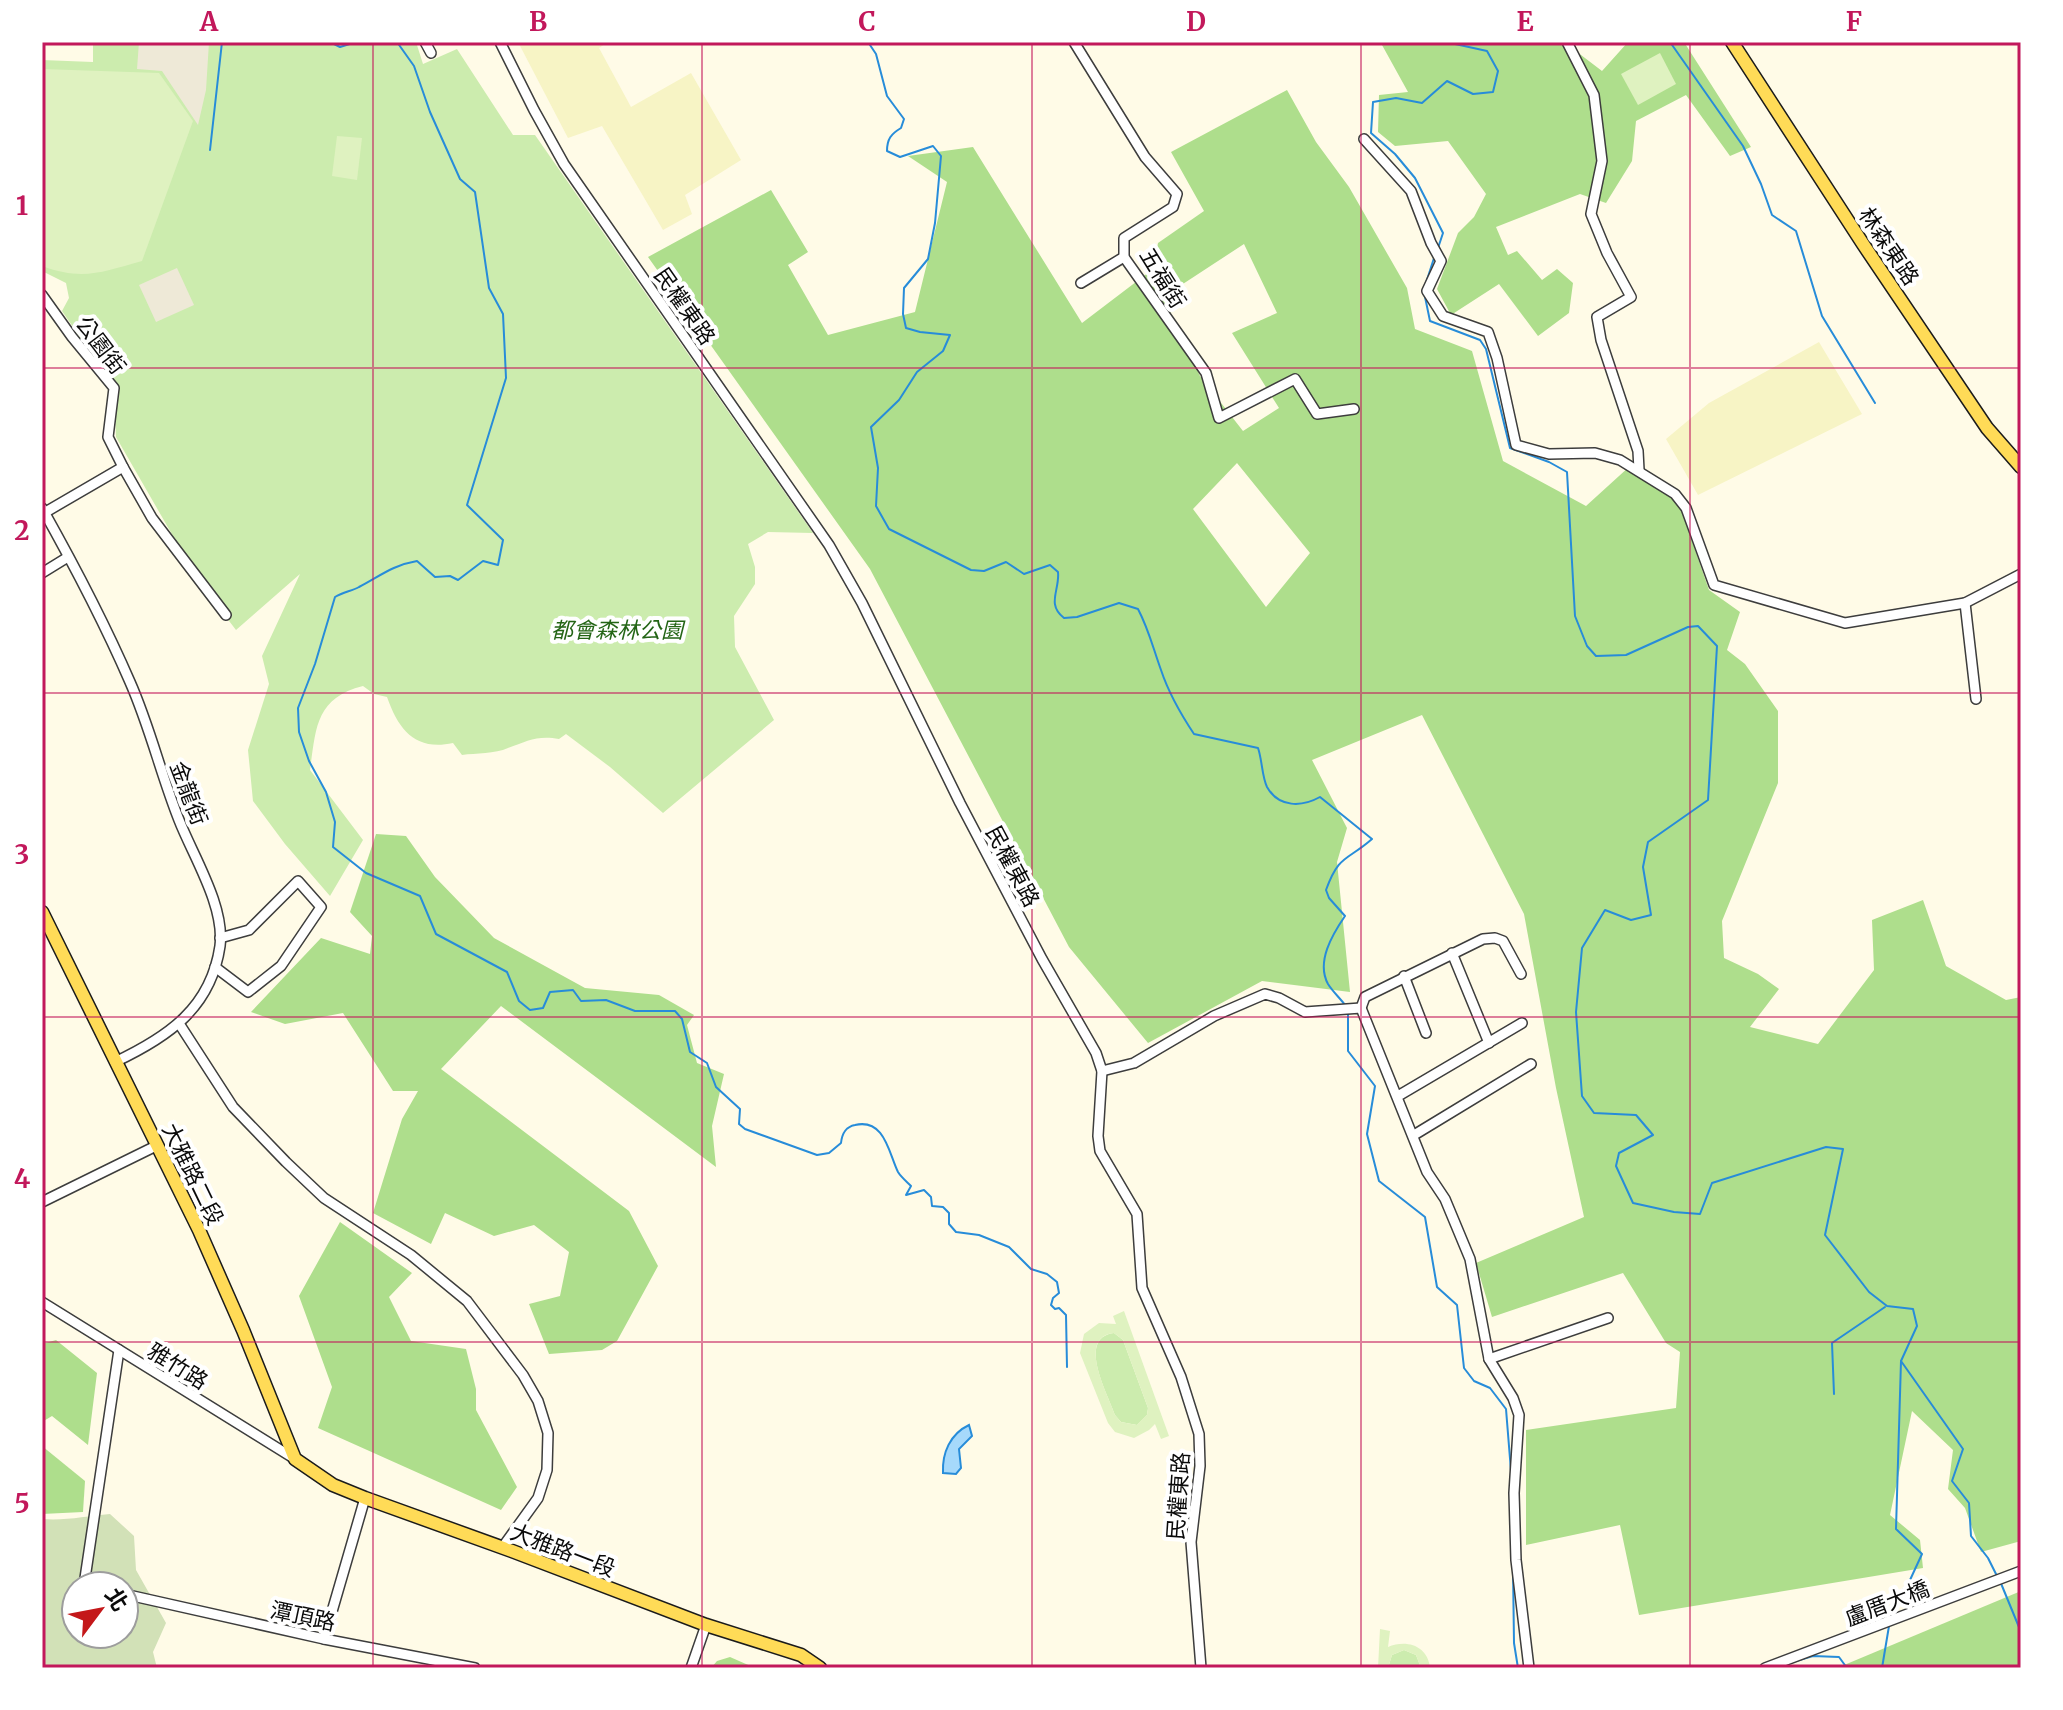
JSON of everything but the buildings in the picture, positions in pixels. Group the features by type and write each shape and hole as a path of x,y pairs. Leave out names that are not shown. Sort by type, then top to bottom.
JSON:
{"main road":[{"name":"林森東路","path":"1732,42 1987,428 2021,467"},
{"name":"大雅路二段","path":"42,912 226,1290 295,1459"},
{"name":"大雅路一段","path":"295,1459 333,1485 365,1498 706,1625 801,1655 820,1668"}],"street":[{"path":"425,42 431,53"},
{"name":"民權東路","path":"500,42 560,156 829,545 862,603 960,803 1042,959 1096,1051 1102,1071 1100,1151 1137,1214 1142,1288 1181,1377 1199,1434 1200,1466 1191,1542 1201,1668"},
{"name":"五福街","path":"1074,42 1145,157 1177,194 1173,207 1124,238 1124,257 1206,373 1219,418 1295,379 1317,414 1354,409"},
{"path":"1567,42 1594,95 1602,161 1591,214 1607,253 1631,297 1597,317 1601,340 1638,451 1639,470"},
{"path":"1364,139 1411,191 1441,261 1427,291 1443,316 1488,332 1497,358 1516,445 1549,454 1595,453 1620,460 1675,494 1686,508 1714,585 1845,623 1965,603 2021,574"},
{"path":"1081,283 1124,257"},
{"name":"公園街","path":"42,295 114,388 108,437 152,518 226,615"},
{"path":"43,511 123,467"},
{"name":"金龍街","path":"43,511 104,623 130,681 178,819 215,906 220,938 215,967 199,1004 180,1025 115,1062"},
{"path":"42,573 68,557"},
{"path":"1965,603 1976,699"},
{"path":"215,967 248,992 281,966 321,907 298,881 249,930 220,938"},
{"path":"1521,974 1503,941 1483,939 1365,997 1361,1008 1427,1172 1445,1199 1470,1259 1489,1359 1513,1398 1519,1415 1514,1493 1516,1560 1529,1668"},
{"path":"1452,953 1489,1043"},
{"path":"1404,976 1426,1033"},
{"path":"1102,1071 1134,1063 1214,1016 1265,994 1305,1012 1361,1008"},
{"path":"1398,1096 1522,1023"},
{"path":"180,1025 233,1107 286,1162 324,1198 411,1255 467,1301 523,1375 538,1401 548,1433 547,1470 538,1498 502,1548"},
{"path":"1414,1135 1531,1064"},
{"path":"42,1202 158,1145"},
{"name":"雅竹路","path":"42,1302 295,1459"},
{"path":"1489,1359 1608,1318"},
{"path":"86,1570 119,1350"},
{"path":"324,1639 365,1498"},
{"name":"盧厝大橋","path":"1765,1668 2021,1571"},
{"name":"潭頂路","path":"140,1598 324,1639 475,1668"},
{"path":"691,1668 706,1625"}],"shaded area":[{"path":"139,42 209,42 206,90 198,125 162,71 137,69"},
{"path":"518,42 608,42 599,48 631,107 691,73 741,160 685,195 692,214 663,230 602,126 568,138"},
{"path":"177,268 194,305 156,322 139,285"},
{"path":"1819,342 1862,414 1698,495 1666,439 1709,403"}],"green space":[{"name":"都會森林公園","path":"93,42 416,42 423,64 457,49 513,135 535,135 813,533 768,532 748,544 755,567 755,584 734,616 735,647 774,720 663,813 566,734 559,739 539,738 497,751 462,755 453,743 429,744 411,736 397,720 387,697 374,694 363,686 347,691 335,698 321,717 310,770 363,840 330,896 253,801 248,750 269,684 262,656 300,574 236,630 200,583 116,437 114,387 62,311 69,298 66,283 42,271 42,60 93,62"},
{"path":"1390,42 1564,42 1602,71 1628,42 1684,42 1751,147 1730,156 1686,95 1636,121 1632,161 1606,203 1580,194 1496,227 1508,255 1517,251 1542,280 1557,269 1573,283 1569,313 1538,336 1499,284 1451,315 1437,289 1458,233 1474,217 1486,194 1448,141 1395,146 1378,132 1379,95 1408,92 1382,45"},
{"path":"1660,53 1676,84 1638,105 1621,74"},
{"path":"42,69 159,73 193,121 142,261 81,274 42,266"},
{"path":"1287,90 1316,142 1349,187 1407,288 1415,329 1472,351 1503,461 1586,506 1630,466 1677,498 1709,590 1740,612 1727,650 1745,664 1778,711 1778,783 1722,921 1724,958 1758,974 1779,989 1750,1027 1818,1044 1874,970 1872,920 1923,900 1946,966 2006,1000 2021,997 2021,1541 1981,1552 1965,1508 1948,1489 1953,1450 1912,1411 1890,1515 1920,1540 1923,1568 1639,1615 1620,1525 1526,1545 1526,1430 1676,1408 1680,1352 1666,1343 1623,1273 1492,1317 1476,1263 1584,1217 1556,1088 1524,914 1422,715 1312,760 1347,828 1337,862 1350,992 1262,981 1148,1043 1069,947 870,569 648,257 771,190 808,252 788,265 828,335 915,312 947,182 908,156 973,147 1082,323 1153,269 1158,243 1204,211 1171,152","holes":["1244,244 1277,313 1232,333 1279,408 1243,431 1200,376 1163,297","1237,463 1310,553 1266,607 1193,509"]},
{"path":"337,136 362,138 357,180 332,176"},
{"path":"376,834 406,836 435,877 494,938 585,988 659,995 694,1015 687,1025 697,1063 724,1074 712,1126 716,1167 501,1006 441,1069 629,1211 658,1266 617,1341 602,1350 549,1354 529,1304 560,1296 569,1252 534,1225 494,1236 445,1213 431,1244 373,1213 402,1119 418,1091 393,1091 343,1013 285,1024 251,1012 321,938 370,954 372,936 350,912"},
{"path":"340,1222 412,1273 389,1297 411,1341 466,1349 476,1389 476,1410 517,1487 501,1510 318,1428 332,1387 299,1296"},
{"path":"1124,1311 1169,1436 1161,1439 1155,1424 1134,1438 1115,1432 1108,1423 1080,1353 1084,1334 1099,1323 1116,1324 1113,1316","holes":["1114,1333 1123,1340 1148,1408 1147,1415 1137,1425 1121,1422 1115,1415 1098,1368 1097,1345 1103,1337"]},
{"path":"1114,1333 1123,1340 1148,1408 1147,1415 1137,1425 1121,1422 1115,1415 1098,1368 1097,1345 1103,1337"},
{"path":"56,1340 97,1373 88,1445 52,1416 42,1422 42,1344"},
{"path":"42,1446 85,1481 83,1512 42,1514"},
{"path":"110,1514 134,1536 136,1570 60,1570 60,1650 140,1650 140,1577 166,1623 153,1652 157,1668 42,1668 42,1519"},
{"path":"2021,1591 2021,1668 1837,1668"},
{"path":"1380,1629 1390,1631 1388,1647 1402,1644 1415,1646 1425,1654 1430,1668 1421,1668 1416,1655 1404,1650 1392,1655 1388,1668 1378,1668"},
{"path":"1404,1650 1416,1655 1421,1668 1388,1668 1392,1655"},
{"path":"730,1657 755,1668 711,1668 717,1661"}],"water":[{"path":"969,1425 972,1436 959,1449 961,1468 956,1474 943,1473 948,1445 957,1433"}],"waterway":[{"path":"210,150 222,42"},
{"path":"330,42 340,47 356,42"},
{"path":"397,42 414,66 430,112 460,179 475,192 489,288 503,314 506,378 467,505 503,540 498,565 483,561 458,580 450,576 435,577 417,561 394,568 335,597 298,708 299,732 309,761 326,792 335,822 333,847 366,873 420,896 436,934 507,972 519,1001 530,1010 543,1008 550,992 573,990 581,1001 606,1000 635,1011 675,1011 682,1019 690,1052 707,1063 716,1087 740,1109 739,1124 745,1129 817,1155 829,1153 841,1143 849,1127 865,1124 873,1127 884,1139 898,1172 911,1186 906,1195 924,1190 931,1197 932,1206 943,1207 949,1213 949,1224 956,1232 979,1235 1009,1247 1031,1269 1047,1274 1057,1282 1059,1293 1051,1305 1066,1315 1067,1367"},
{"path":"868,42 876,54 887,96 904,119 901,128 890,137 887,151 900,157 933,146 941,156 935,223 928,259 904,288 906,328 950,335 943,351 917,372 899,400 871,427 878,468 876,506 889,529 971,570 984,571 1006,562 1024,574 1050,565 1058,572 1055,602 1064,618 1077,617 1119,603 1138,609 1168,687 1194,734 1258,748 1265,783 1278,799 1298,804 1320,797 1372,839 1344,859 1326,890 1345,916 1327,949 1325,976 1345,1005"},
{"path":"1438,248 1443,233 1415,178 1395,154 1371,133 1373,102 1396,98 1422,103 1447,81 1473,94 1493,92 1498,71 1487,51 1446,42"},
{"path":"1670,42 1743,146 1772,215 1796,231 1822,316 1875,403"},
{"path":"1425,286 1434,258"},
{"path":"1424,292 1430,321 1480,340 1486,349 1510,448 1567,472 1575,616 1587,646 1596,656 1626,655 1688,627 1698,626 1717,646 1708,800 1648,842 1643,867 1651,915 1631,920 1605,910 1582,948 1576,1012 1582,1096 1594,1113 1636,1115 1653,1135 1619,1153 1616,1166 1633,1203 1674,1212 1700,1214 1712,1183 1826,1147 1843,1149 1825,1235 1869,1292 1887,1306 1913,1309 1917,1326 1901,1361 1896,1529 1922,1554 1910,1580 1891,1606 1890,1616"},
{"path":"1348,1011 1348,1051 1375,1086 1367,1134 1379,1181 1425,1217 1437,1287 1457,1305 1464,1368 1474,1381 1490,1388 1506,1409 1511,1471"},
{"path":"1834,1394 1832,1343 1885,1307"},
{"path":"1901,1361 1963,1449 1952,1481 1969,1503 1971,1536 1997,1576"},
{"path":"1513,1569 1514,1643 1518,1668"},
{"path":"2000,1581 2021,1632"},
{"path":"1882,1668 1889,1626"},
{"path":"1796,1661 1813,1656 1839,1657 1847,1668"}]}
